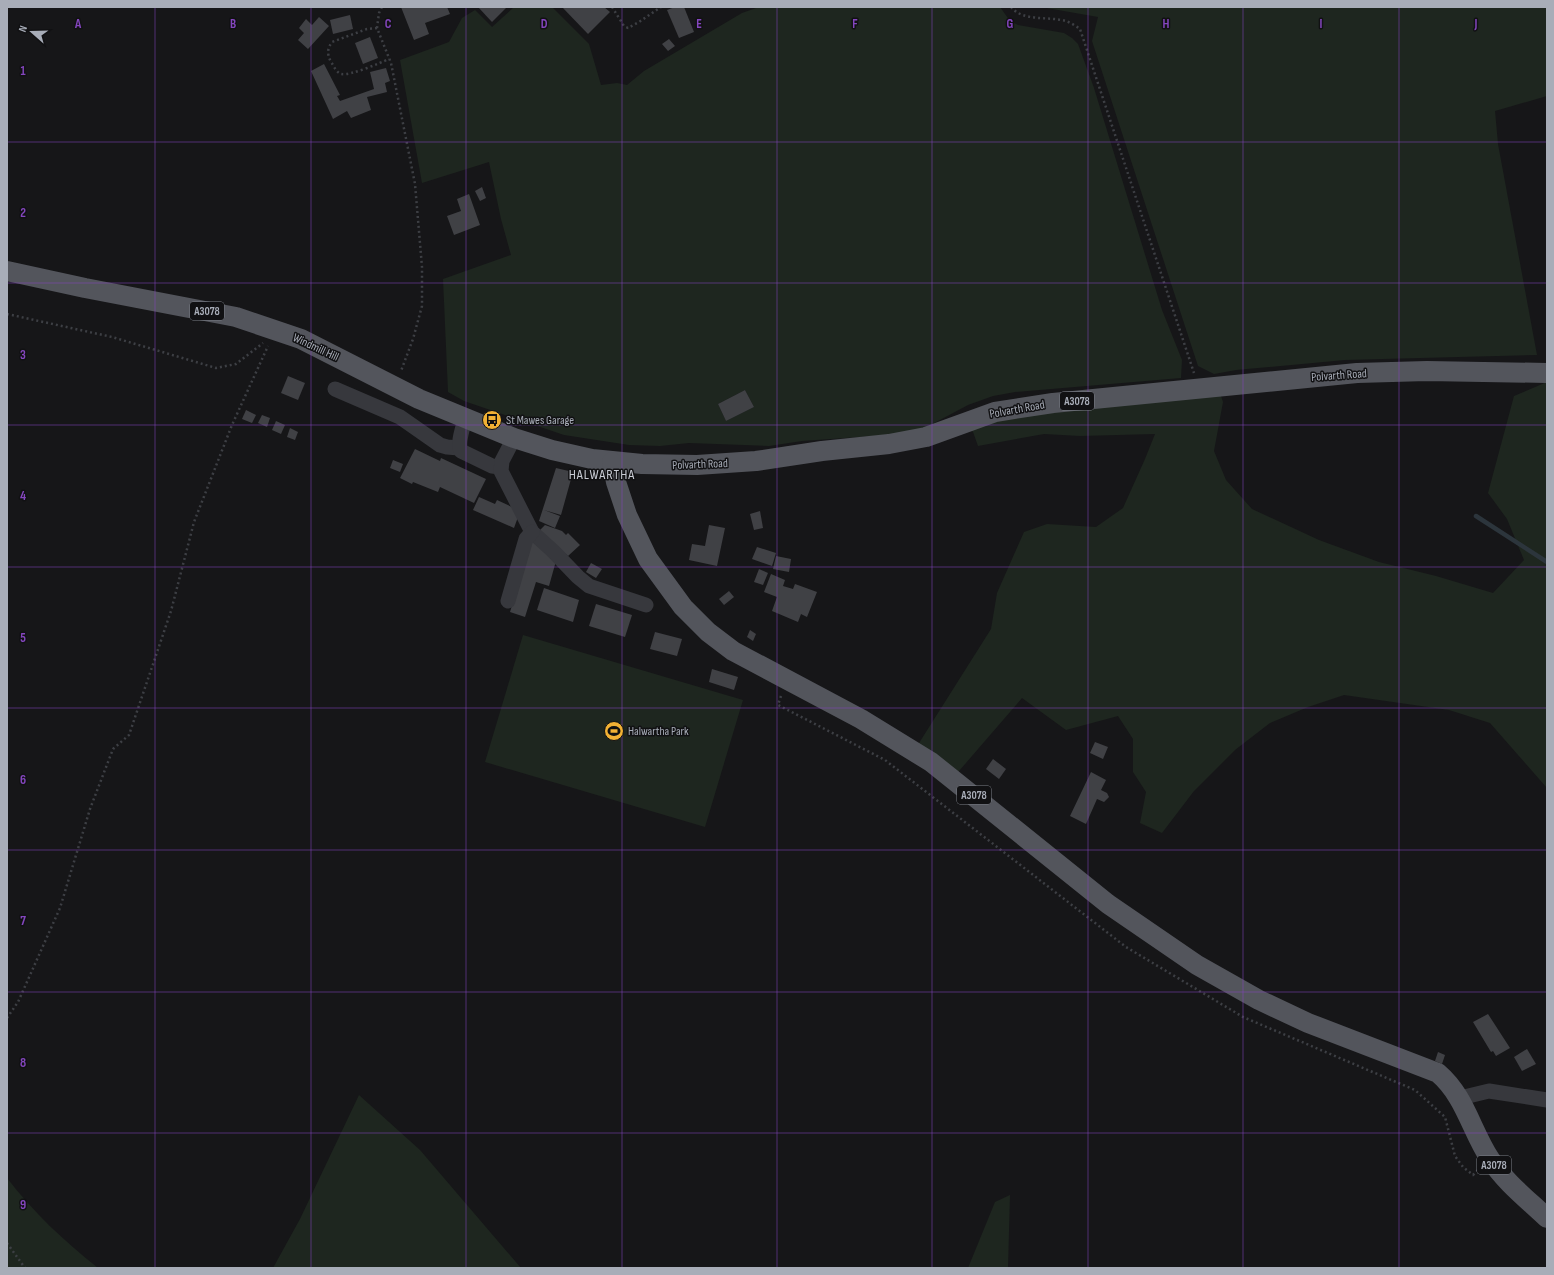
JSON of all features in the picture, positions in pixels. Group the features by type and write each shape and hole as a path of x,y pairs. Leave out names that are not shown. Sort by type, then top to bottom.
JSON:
{"main road":[{"name":"Windmill Hill","path":"7,271 85,288 236,317 271,337 329,352 464,419 514,438 552,450 612,462"},
{"name":"Polvarth Road","path":"612,462 697,465 756,461 908,441 946,430 984,415 1008,409 1053,403 1322,376 1379,372 1547,373"},
{"name":"A3078","path":"612,462 616,482 627,515 648,559 683,607 708,632 733,652 861,719 931,762 1092,892 1141,929 1197,965 1259,1000 1308,1024 1342,1038 1429,1068 1445,1079 1460,1098 1482,1145 1497,1169 1547,1218"}],"street":[{"path":"335,389 400,417 440,445 447,448 459,448 465,454 492,466 500,467"},
{"path":"459,448 464,419"},
{"path":"514,438 500,467 502,476 532,532 583,582 646,605"},
{"path":"508,601 526,539 532,532"},
{"path":"1460,1098 1489,1091 1547,1100"}],"path":[{"path":"382,7 379,13 377,28 389,59 415,184 423,290 422,306 418,323 395,386"},
{"path":"612,7 624,26 628,28 661,7"},
{"path":"1011,7 1017,13 1066,21 1080,29 1194,374 1197,389"},
{"path":"377,28 367,29 332,42 328,51 328,56 336,71 343,74 389,59"},
{"path":"7,314 112,337 216,368 236,364 271,337"},
{"path":"7,1018 18,1002 60,908 90,809 113,750 129,735 171,611 194,522 232,425 271,337"},
{"path":"7,1244 25,1268"}],"shaded area":[{"path":"514,7 552,7 589,44 601,85 617,83 627,85 644,71 742,13 759,7 1000,7 1010,21 1018,25 1064,33 1078,44 1094,88 1162,310 1182,360 1181,378 1015,392 993,396 968,405 923,429 903,434 802,441 769,446 689,443 660,446 629,445 564,435 464,401 448,392 443,279 511,255 501,219 489,162 422,183 400,60 449,42 462,18 475,10 492,27","holes":["745,390 754,407 726,421 718,404"]},
{"path":"1041,7 1547,7 1547,96 1495,111 1498,144 1537,355 1345,360 1236,370 1214,374 1198,366 1092,41 1098,17"},
{"path":"1547,382 1547,788 1490,723 1449,710 1344,695 1308,707 1270,723 1235,750 1194,791 1162,833 1140,823 1146,792 1133,772 1133,739 1118,716 1066,730 1022,698 953,778 914,751 991,629 997,593 1024,532 1047,524 1096,527 1123,508 1155,434 1080,436 1044,434 978,446 973,432 963,423 1218,387 1223,402 1214,451 1226,480 1252,509 1319,540 1379,562 1436,576 1493,593 1524,560 1507,519 1488,493 1514,396"},
{"name":"Halwartha Park","path":"523,635 743,700 705,827 485,762"},
{"path":"359,1095 420,1150 521,1268 273,1268 300,1219"},
{"path":"7,1178 27,1203 50,1226 98,1268 7,1268"},
{"path":"1010,1195 1008,1268 968,1268 995,1202"}],"building":[{"path":"401,7 447,7 450,14 425,23 429,34 414,40"},
{"path":"478,7 507,7 492,22"},
{"path":"562,7 604,7 610,12 588,34"},
{"path":"675,7 684,7 694,32 679,38 667,10"},
{"path":"350,15 353,29 333,34 330,20"},
{"path":"319,17 329,26 308,49 298,40 304,33 299,28 306,19 312,25"},
{"path":"370,37 378,58 363,64 355,43"},
{"path":"669,39 675,46 668,51 662,44"},
{"path":"324,64 340,95 337,96 340,101 374,89 370,72 386,68 390,81 385,83 387,92 367,97 371,110 351,118 347,111 333,119 311,71"},
{"path":"482,187 486,198 480,201 475,191"},
{"path":"469,194 480,225 454,235 447,216 461,211 457,199"},
{"path":"288,376 305,383 298,400 281,393"},
{"path":"745,390 754,407 726,421 718,404"},
{"path":"246,410 256,415 252,423 242,419"},
{"path":"262,415 270,418 267,427 258,423"},
{"path":"276,421 285,425 281,434 272,430"},
{"path":"290,428 298,432 295,440 287,437"},
{"path":"415,449 440,461 441,458 486,479 474,503 440,487 438,492 413,482 412,484 400,478"},
{"path":"393,460 403,464 400,472 390,468"},
{"path":"556,468 573,472 561,515 544,510 560,516 555,528 539,521"},
{"path":"479,497 495,504 497,500 514,508 518,517 514,528 473,510"},
{"path":"760,511 763,528 754,530 750,514"},
{"path":"545,525 562,531 566,535 568,533 580,545 568,556 539,531"},
{"path":"709,525 725,528 717,566 689,560 692,544 705,546"},
{"path":"532,540 556,561 549,586 536,582 525,617 510,612"},
{"path":"757,547 776,553 772,566 752,559"},
{"path":"776,556 791,559 789,572 773,569"},
{"path":"591,563 602,569 596,578 586,572"},
{"path":"759,569 768,573 763,585 754,582"},
{"path":"771,574 785,580 783,586 793,589 795,584 817,592 807,617 801,614 798,622 772,611 777,597 764,592"},
{"path":"544,588 579,600 573,622 537,610"},
{"path":"729,591 734,597 724,605 719,599"},
{"path":"596,604 632,615 625,637 589,626"},
{"path":"750,630 756,634 753,641 747,637"},
{"path":"655,632 682,639 677,656 650,649"},
{"path":"712,669 738,677 734,690 709,682"},
{"path":"1095,742 1108,747 1103,759 1090,753"},
{"path":"993,759 1006,769 999,779 986,769"},
{"path":"1091,772 1106,780 1101,790 1107,793 1109,797 1104,802 1097,799 1086,824 1070,816"},
{"path":"1488,1014 1510,1048 1496,1056 1493,1051 1491,1052 1473,1022"},
{"path":"1527,1049 1536,1064 1522,1071 1514,1057"},
{"path":"1438,1052 1445,1055 1442,1064 1435,1061"}],"waterway":[{"path":"1476,516 1547,562"}],"place":[{"name":"St Mawes Garage","path":"492,420"},
{"name":"Halwartha Park","path":"614,731"}],"district":[{"name":"HALWARTHA","path":"602,474"}]}
